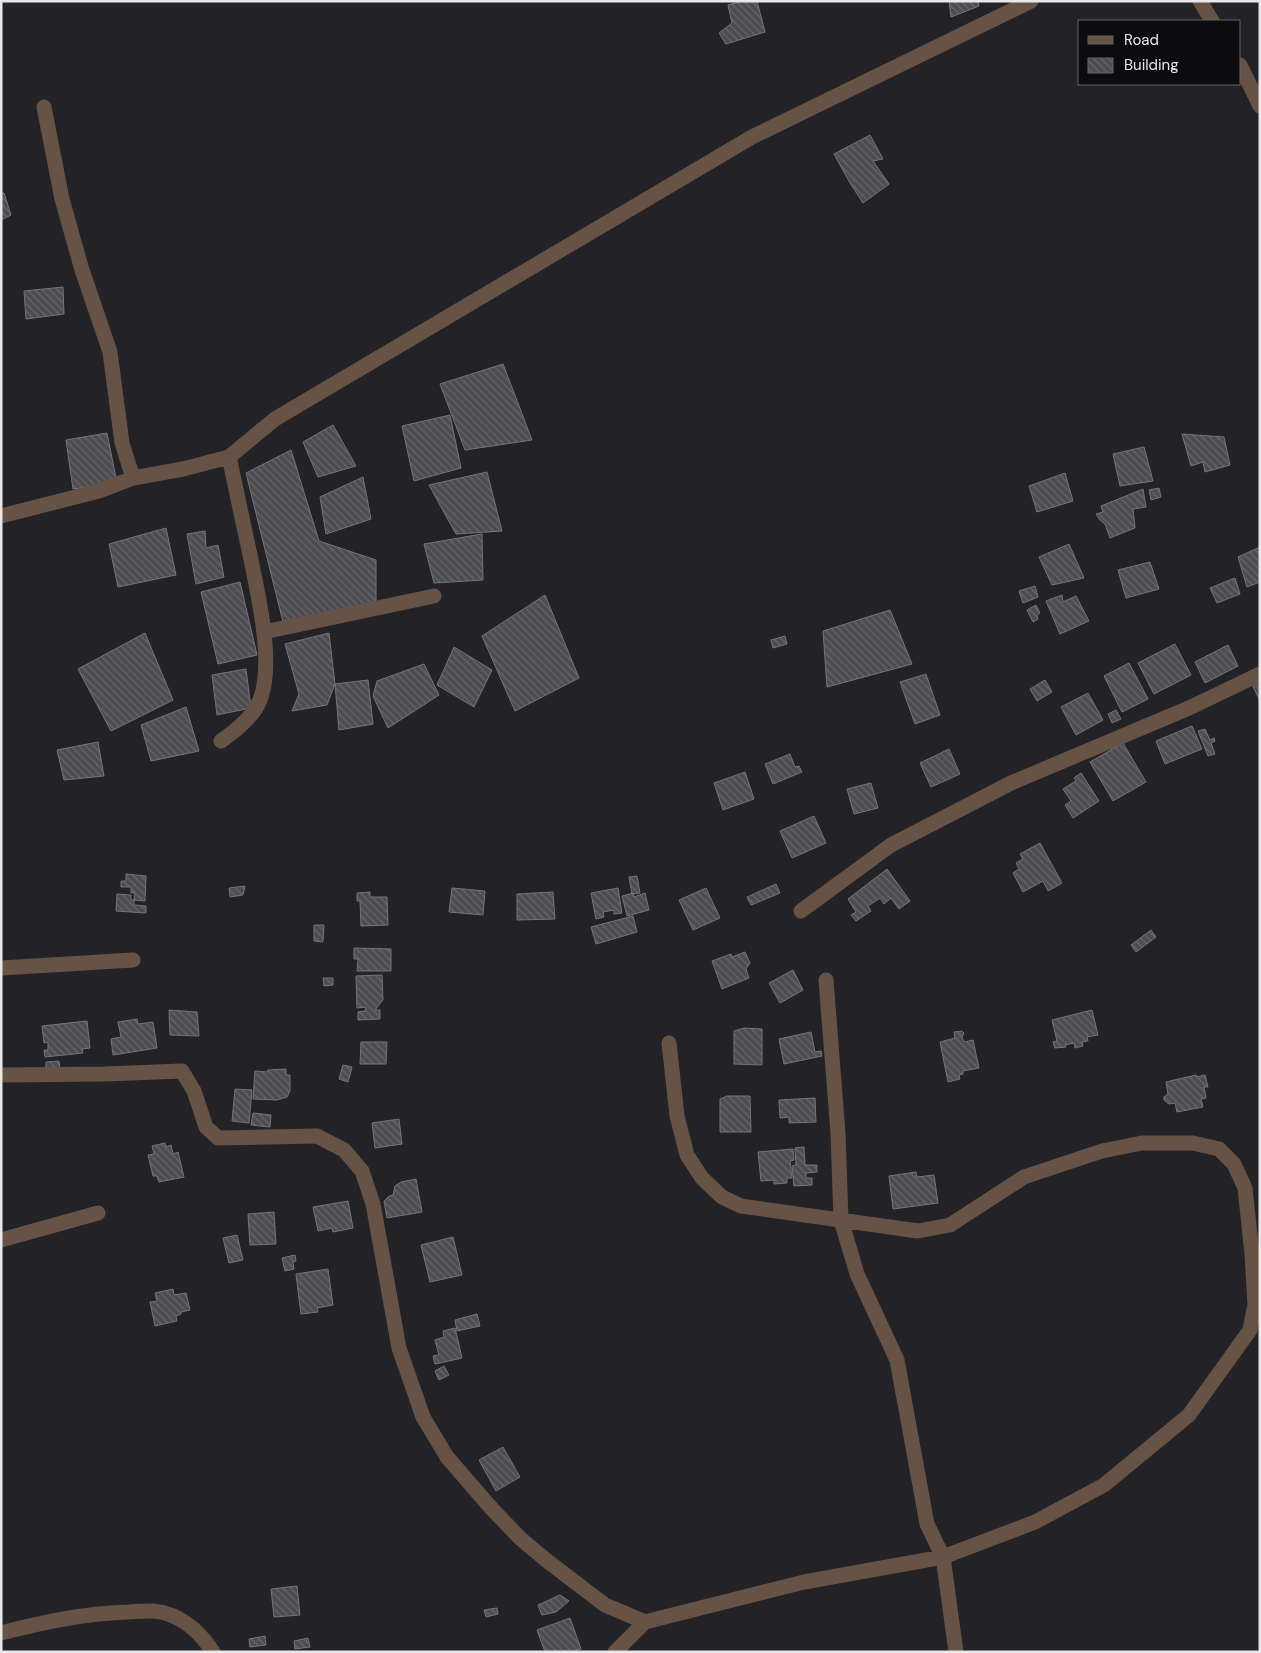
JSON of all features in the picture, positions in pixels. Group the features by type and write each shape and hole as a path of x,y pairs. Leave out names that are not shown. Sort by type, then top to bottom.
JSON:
{"street":[{"path":"1,516 99,491 133,478 183,469 230,457 275,419 752,138 1031,1"},
{"path":"1200,1 1211,20"},
{"path":"1241,67 1260,106"},
{"path":"44,107 62,199 82,270 110,352 122,442 133,478"},
{"path":"221,741 239,728 260,701 265,674 266,644 258,594 230,457"},
{"path":"264,632 434,596"},
{"path":"801,911 892,845 917,832 1012,783 1188,708 1260,674"},
{"path":"1,968 133,960"},
{"path":"826,980 838,1133 841,1220 857,1274 898,1360 927,1524 943,1557 956,1652"},
{"path":"615,1652 645,1622 804,1582 943,1557 1036,1522 1104,1486 1189,1415 1255,1335 1257,1300 1245,1188 1234,1164 1220,1149 1193,1143 1142,1143 1102,1151 1024,1177 950,1225 918,1231 741,1206 722,1197 702,1178 687,1155 677,1116 669,1043"},
{"path":"1,1075 182,1071 194,1091 206,1127 218,1138 317,1136 344,1150 362,1171 373,1204 399,1348 424,1417 447,1457 492,1509 521,1539 546,1560 605,1605 645,1622"},
{"path":"1,1240 98,1213"},
{"path":"1,1633 76,1616 149,1610 170,1615 191,1626 202,1635 213,1652"}],"building":[{"path":"742,1 757,1 765,32 726,44 719,33 732,23 728,5"},
{"path":"949,1 978,1 979,6 951,17"},
{"path":"870,135 883,159 873,161 889,184 863,203 834,154"},
{"path":"1,193 4,193 11,215 1,220"},
{"path":"63,287 64,314 26,319 24,291"},
{"path":"503,364 532,440 465,450 440,384"},
{"path":"450,415 461,468 414,481 402,426"},
{"path":"333,425 356,466 318,477 303,442"},
{"path":"107,433 117,483 73,489 66,440"},
{"path":"1182,434 1224,437 1230,465 1205,472 1203,462 1191,466"},
{"path":"1144,447 1153,481 1120,486 1113,454"},
{"path":"291,450 319,541 376,560 376,601 284,626 246,473"},
{"path":"487,472 502,531 456,534 429,485"},
{"path":"1065,473 1073,501 1037,512 1029,486"},
{"path":"363,477 371,519 326,534 320,497"},
{"path":"1159,488 1161,497 1151,500 1149,490"},
{"path":"1143,489 1146,507 1133,509 1135,528 1110,538 1105,524 1096,514 1103,512 1101,506"},
{"path":"166,528 176,575 118,587 109,544"},
{"path":"205,531 206,548 218,545 224,577 196,584 187,534"},
{"path":"482,534 483,580 434,583 424,544"},
{"path":"1069,544 1084,578 1052,585 1039,557"},
{"path":"1260,547 1260,582 1247,587 1238,557"},
{"path":"1150,562 1159,589 1126,598 1118,570"},
{"path":"1235,578 1240,594 1217,603 1210,588"},
{"path":"240,582 257,655 218,664 201,592"},
{"path":"1035,586 1038,597 1023,603 1019,591"},
{"path":"545,595 579,678 515,711 482,636"},
{"path":"1062,595 1063,602 1076,596 1089,621 1060,634 1046,601"},
{"path":"1036,605 1040,613 1037,615 1038,619 1033,622 1027,610"},
{"path":"890,610 912,664 827,687 823,631"},
{"path":"145,633 173,700 111,731 78,669"},
{"path":"329,633 335,684 327,705 292,711 299,694 285,644"},
{"path":"785,636 787,644 773,648 771,640"},
{"path":"1175,644 1191,675 1154,694 1138,663"},
{"path":"1228,645 1238,666 1205,683 1195,662"},
{"path":"454,647 492,670 474,707 437,685"},
{"path":"1129,663 1148,699 1122,712 1104,676"},
{"path":"424,664 439,695 388,728 373,696 377,681"},
{"path":"246,669 251,708 217,715 212,675"},
{"path":"926,674 940,715 915,724 900,682"},
{"path":"1260,676 1260,701 1250,680"},
{"path":"368,680 373,724 339,730 335,684"},
{"path":"1045,680 1052,692 1037,701 1030,689"},
{"path":"1088,693 1103,720 1076,735 1061,707"},
{"path":"186,707 199,751 151,761 141,725"},
{"path":"1116,710 1121,719 1112,723 1108,714"},
{"path":"1192,726 1202,749 1165,764 1156,741"},
{"path":"1205,729 1210,740 1214,738 1215,741 1211,743 1215,754 1208,756 1198,731"},
{"path":"98,742 104,776 64,780 57,750"},
{"path":"1123,743 1146,782 1113,801 1090,762"},
{"path":"949,749 960,774 931,787 920,763"},
{"path":"790,754 795,767 799,766 802,772 773,784 765,764"},
{"path":"745,772 754,799 723,810 714,783"},
{"path":"1081,773 1099,801 1073,818 1065,805 1071,801 1063,789 1076,781 1074,778"},
{"path":"871,783 878,808 854,814 847,789"},
{"path":"814,816 826,843 792,858 780,831"},
{"path":"1040,843 1062,883 1048,891 1043,881 1023,892 1013,873 1019,869 1016,863 1023,859 1020,854"},
{"path":"887,869 910,901 899,909 891,898 884,904 880,898 868,906 871,911 856,921 851,915 856,912 848,899"},
{"path":"126,874 146,876 145,901 134,900 135,893 131,893 131,887 121,887 121,881 126,881"},
{"path":"637,876 640,893 632,894 629,877"},
{"path":"776,884 780,893 751,905 747,897"},
{"path":"245,886 243,895 230,897 229,888"},
{"path":"452,888 485,891 483,915 449,912"},
{"path":"618,888 622,913 614,914 614,910 603,912 604,917 596,919 591,893"},
{"path":"706,888 720,918 693,930 679,900"},
{"path":"370,892 370,897 387,897 388,925 361,926 360,901 357,901 357,893"},
{"path":"553,892 555,919 517,920 517,894"},
{"path":"633,893 634,897 645,893 649,910 627,916 622,896"},
{"path":"117,894 131,895 134,905 146,906 146,913 116,911"},
{"path":"633,916 637,932 596,944 591,927"},
{"path":"314,925 324,925 323,942 314,941"},
{"path":"1151,930 1156,937 1136,952 1131,945"},
{"path":"354,948 391,949 391,971 357,971 358,959 354,959"},
{"path":"745,952 750,963 746,969 749,978 722,989 712,961 731,954 732,957"},
{"path":"793,970 803,990 780,1003 769,983"},
{"path":"382,975 383,1000 375,1010 380,1010 380,1019 358,1020 358,1012 365,1011 366,1007 357,1008 356,976"},
{"path":"323,978 333,978 333,985 324,986"},
{"path":"169,1010 197,1012 199,1036 170,1035"},
{"path":"1092,1010 1098,1035 1087,1037 1088,1041 1082,1042 1083,1046 1075,1048 1074,1043 1065,1045 1066,1047 1055,1048 1053,1042 1057,1041 1052,1020"},
{"path":"137,1019 138,1024 153,1022 157,1048 113,1055 111,1039 121,1037 118,1022"},
{"path":"87,1021 90,1048 82,1049 83,1053 45,1057 44,1050 48,1050 48,1042 44,1043 42,1026"},
{"path":"744,1028 762,1029 762,1065 734,1064 734,1031"},
{"path":"962,1031 964,1033 962,1037 964,1042 973,1040 979,1068 963,1071 963,1074 959,1075 960,1079 948,1082 940,1042 955,1038 954,1032"},
{"path":"811,1032 815,1052 821,1051 822,1056 784,1064 779,1039"},
{"path":"361,1042 387,1042 386,1064 360,1064"},
{"path":"59,1061 60,1069 46,1070 46,1062"},
{"path":"343,1065 352,1067 348,1082 339,1079"},
{"path":"286,1069 286,1075 290,1075 290,1091 287,1097 277,1100 253,1099 255,1071 267,1072 268,1070"},
{"path":"1196,1075 1197,1077 1205,1075 1208,1087 1204,1087 1206,1098 1201,1099 1203,1107 1177,1112 1175,1103 1169,1104 1164,1100 1164,1097 1168,1094 1166,1082"},
{"path":"235,1089 252,1090 249,1123 232,1121"},
{"path":"727,1096 750,1096 751,1132 720,1132 720,1099"},
{"path":"815,1098 816,1122 789,1123 789,1117 780,1118 779,1100"},
{"path":"253,1113 271,1115 270,1127 251,1125"},
{"path":"399,1119 402,1144 375,1148 372,1123"},
{"path":"165,1143 166,1147 171,1145 173,1154 178,1152 184,1177 159,1182 157,1176 153,1176 148,1155 154,1154 152,1146"},
{"path":"804,1147 805,1165 817,1165 817,1172 806,1173 806,1178 812,1178 812,1185 794,1186 792,1166 796,1165 795,1148"},
{"path":"793,1149 794,1160 790,1161 792,1178 787,1178 787,1183 774,1184 774,1180 761,1181 758,1152"},
{"path":"916,1172 917,1177 934,1175 938,1203 893,1209 889,1176"},
{"path":"416,1179 422,1212 387,1218 384,1201 393,1195 395,1186 401,1182"},
{"path":"348,1201 353,1228 333,1232 332,1228 318,1231 313,1207"},
{"path":"274,1212 276,1244 250,1245 248,1214"},
{"path":"237,1235 243,1260 229,1263 223,1238"},
{"path":"453,1237 462,1275 430,1282 421,1245"},
{"path":"295,1255 294,1269 285,1271 282,1258"},
{"path":"328,1269 333,1305 317,1308 318,1312 301,1314 296,1274"},
{"path":"173,1289 174,1295 186,1293 190,1310 181,1312 181,1314 176,1316 177,1321 155,1326 150,1302 157,1301 155,1293"},
{"path":"477,1314 480,1326 457,1331 455,1320"},
{"path":"455,1328 462,1358 435,1364 433,1356 439,1355 435,1340 444,1337 443,1331"},
{"path":"444,1366 449,1375 439,1380 435,1371"},
{"path":"503,1447 520,1477 496,1491 479,1460"},
{"path":"297,1586 300,1615 274,1617 271,1589"},
{"path":"560,1595 569,1601 556,1612 542,1615 538,1605"},
{"path":"497,1608 498,1614 486,1617 484,1610"},
{"path":"570,1618 581,1649 572,1652 545,1652 537,1630"},
{"path":"265,1636 266,1645 250,1647 249,1639"},
{"path":"308,1638 310,1647 295,1649 294,1641"}]}
